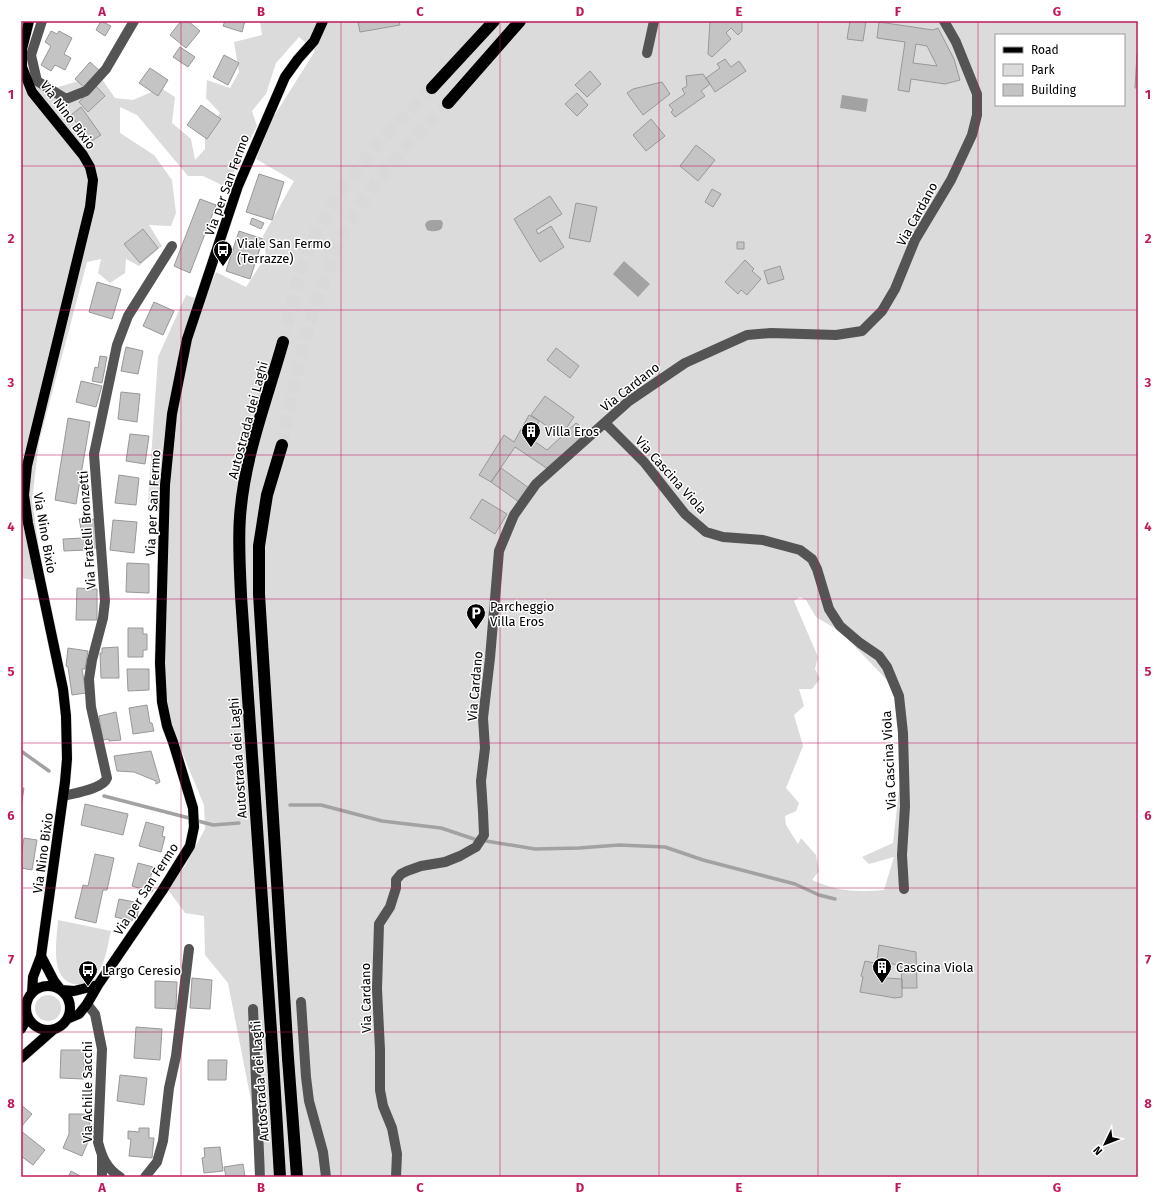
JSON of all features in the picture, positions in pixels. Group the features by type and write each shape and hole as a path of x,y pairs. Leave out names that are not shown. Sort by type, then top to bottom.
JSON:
{"highway":[{"path":"432,88 494,21"},
{"path":"448,103 520,21"},
{"name":"Autostrada dei Laghi","path":"280,1177 241,596 240,516 246,472 255,435 283,342"},
{"path":"282,445 267,495 259,546 259,594 288,1058 297,1177"}],"main road":[{"name":"Via Nino Bixio","path":"29,21 22,49 22,67 27,80 32,92 83,155 90,167 93,180 90,207 27,466 24,495 28,523 63,690 66,716 67,760 64,796 41,956 33,977 32,994"},
{"name":"Via per San Fermo","path":"67,1019 79,1014 87,1004 190,846 194,827 193,808 167,726 162,702 160,662 165,485 172,414 187,340 238,186 272,104 285,77 314,41 324,21"},
{"path":"21,1058 67,1019 70,1006 68,998 54,981 41,956"},
{"path":"54,1029 47,1030 38,1027 28,1016 26,1004 36,990 45,986 61,990 74,991 98,985"},
{"path":"21,1029 28,1016"}],"street":[{"path":"42,21 31,55 37,81 66,99 86,91 106,69 134,21"},
{"path":"647,54 654,21"},
{"name":"Via Cardano","path":"396,1177 398,1154 392,1128 383,1106 380,1090 377,989 380,924 390,907 396,880 401,874 421,866 445,862 460,856 476,847 484,835 481,781 485,748 483,718 490,658 499,551 514,515 536,484 629,402 685,363 747,335 771,333 836,335 862,331 882,311 895,289 914,240 951,180 972,135 977,115 977,94 956,42 944,21"},
{"name":"Via Fratelli Bronzetti","path":"64,796 99,786 106,781 107,778 91,707 89,679 92,660 103,618 105,601 94,454 117,345 128,316 172,246"},
{"name":"Via Cascina Viola","path":"605,424 644,462 685,514 706,532 722,537 763,540 800,550 812,560 817,569 829,609 840,626 860,643 879,656 887,667 899,696 903,733 905,806 902,855 904,889"},
{"path":"144,1177 157,1162 163,1141 169,1088 176,1056 189,949"},
{"path":"301,1002 309,1101 323,1152 326,1177"},
{"name":"Via Achille Sacchi","path":"87,1004 95,1014 102,1049 98,1142 102,1154 111,1171 120,1177"},
{"path":"253,1008 260,1177"},
{"path":"102,1154 102,1177"}],"green space":[{"path":"260,21 1138,21 1138,1177 266,1177 228,983 205,955 204,916 185,913 166,887 185,866 205,829 204,805 171,726 164,694 168,521 148,502 158,357 186,295 204,301 216,272 246,287 266,256 263,236 294,181 256,159 271,121 315,51 299,37 276,63 266,94 252,111 257,126 226,187 203,176 188,176 137,115 120,107 120,133 154,155 172,180 176,213 171,226 149,225 162,246 139,266 126,259 125,273 110,283 98,273 101,259 87,262 39,442 32,500 44,582 21,578 21,64 55,88 99,75 115,98 133,100 161,88 175,97 172,123 191,139 195,160 205,149 205,136 220,113 206,98 207,80 230,88 239,72 234,42 262,35","holes":["800,597 806,600 816,617 841,632 887,680 898,702 900,781 893,843 862,857 869,864 894,857 884,890 864,891 839,889 812,880 819,871 816,855 801,838 798,844 786,825 785,816 796,811 799,803 786,788 803,746 794,715 804,706 799,689 812,689 820,679 815,669 818,657 794,601"]},
{"path":"58,920 111,931 104,959 99,971 89,981 83,984 72,983 62,977 60,973 56,954"},
{"path":"48,995 57,999 61,1008 57,1017 48,1021 39,1017 35,1008 39,999"}],"shaded area":[{"path":"842,95 868,99 866,112 840,108"},
{"path":"430,220 441,220 443,223 441,229 435,231 427,230 425,225 427,222"},
{"path":"624,261 650,284 638,297 613,274"}],"building":[{"path":"101,21 111,26 105,36 96,30"},
{"path":"181,21 188,21 200,31 186,48 170,35"},
{"path":"225,21 245,21 242,32 223,26"},
{"path":"399,21 400,25 360,32 358,22"},
{"path":"710,21 742,21 742,31 738,35 731,28 726,33 731,39 712,57 708,54"},
{"path":"850,21 866,21 863,41 847,39"},
{"path":"879,22 933,30 938,28 954,59 960,80 945,84 911,79 909,92 898,90 905,42 877,38","holes":["916,44 927,46 937,66 913,63"]},
{"path":"51,31 57,34 59,31 72,38 64,54 71,58 65,70 55,65 51,71 41,65 51,46 45,42"},
{"path":"180,47 195,57 188,67 173,57"},
{"path":"1137,54 1138,88 1135,88"},
{"path":"224,55 239,63 228,85 213,77"},
{"path":"725,59 731,67 739,61 746,71 715,92 706,78 720,68 717,64"},
{"path":"90,62 101,72 86,89 75,79"},
{"path":"150,68 168,80 158,96 139,83"},
{"path":"590,71 601,84 587,97 575,85"},
{"path":"703,74 710,84 701,91 705,96 675,117 671,112 673,110 669,105 685,94 682,89 687,86 686,76"},
{"path":"662,82 670,94 643,115 627,93 633,89"},
{"path":"96,86 105,96 88,112 79,102"},
{"path":"577,93 588,105 577,116 565,104"},
{"path":"201,105 221,119 207,139 187,125"},
{"path":"81,107 101,135 90,142 71,115"},
{"path":"651,119 665,136 646,151 633,135"},
{"path":"696,145 715,160 698,181 680,166"},
{"path":"259,174 284,182 272,220 246,212"},
{"path":"712,189 721,194 713,207 705,202"},
{"path":"550,196 562,214 536,230 538,234 551,226 564,247 540,262 514,219"},
{"path":"200,199 216,205 190,273 174,266"},
{"path":"576,203 597,207 590,242 569,238"},
{"path":"252,218 264,223 261,229 250,224"},
{"path":"143,229 158,248 140,263 124,244"},
{"path":"239,231 263,239 250,279 226,271"},
{"path":"737,242 744,242 744,249 737,249"},
{"path":"745,260 754,269 752,271 761,279 747,295 741,290 738,294 725,282"},
{"path":"780,266 784,279 768,284 764,271"},
{"path":"97,282 121,289 112,319 89,312"},
{"path":"154,302 174,311 163,335 143,326"},
{"path":"126,347 143,351 138,374 121,371"},
{"path":"556,348 579,366 570,378 547,360"},
{"path":"100,356 107,357 102,383 92,381 95,367 98,368"},
{"path":"81,381 102,386 96,407 76,402"},
{"path":"121,392 140,394 137,422 118,419"},
{"path":"545,396 574,417 561,436 531,415"},
{"name":"Villa Eros","path":"529,415 539,421 531,439 547,450 576,423 588,432 548,469 515,447 491,482 479,475 504,435 514,442"},
{"path":"68,418 90,422 76,504 55,500"},
{"path":"130,434 149,436 145,464 126,461"},
{"path":"501,468 529,488 519,502 491,482"},
{"path":"119,475 139,478 136,505 115,503"},
{"path":"482,499 507,514 495,534 470,518"},
{"path":"89,517 89,520 94,519 99,547 86,550 64,551 63,539 83,538 79,519"},
{"path":"113,520 137,522 134,553 110,550"},
{"path":"127,563 149,564 149,593 126,592"},
{"path":"77,588 97,589 97,620 76,620"},
{"path":"128,628 143,628 143,634 147,634 147,650 143,650 143,657 128,657"},
{"path":"118,647 119,678 101,678 100,653 102,653 102,648"},
{"path":"68,648 88,651 85,669 82,669 86,693 72,695 68,667 66,666"},
{"path":"127,669 149,669 149,690 128,691"},
{"path":"147,705 150,723 152,723 154,731 133,734 129,708"},
{"path":"116,712 121,740 103,740 99,716"},
{"path":"151,751 160,782 156,784 156,781 134,772 117,771 114,756"},
{"path":"21,788 24,788 21,807"},
{"path":"85,804 128,814 123,835 81,825"},
{"path":"146,822 164,827 162,836 165,837 161,852 139,846"},
{"path":"24,838 37,840 32,870 21,868"},
{"path":"95,854 114,858 107,890 103,890 96,923 75,918 83,885 88,886"},
{"path":"138,863 153,867 150,880 155,882 152,892 132,886"},
{"path":"119,899 140,903 137,917 133,916 132,921 115,917"},
{"path":"879,945 916,952 917,988 902,988 901,966 877,960"},
{"name":"Cascina Viola","path":"865,961 889,966 886,978 902,979 902,997 895,998 860,992 863,977 861,976"},
{"path":"192,978 212,980 210,1009 190,1008"},
{"path":"155,981 177,982 176,1009 155,1008"},
{"path":"136,1027 162,1029 160,1060 134,1058"},
{"path":"61,1050 84,1050 84,1079 60,1078"},
{"path":"208,1060 227,1060 226,1080 208,1080"},
{"path":"120,1075 147,1078 144,1105 117,1101"},
{"path":"21,1105 32,1114 21,1127"},
{"path":"69,1114 90,1114 90,1137 82,1156 63,1148 69,1134"},
{"path":"139,1128 149,1128 149,1138 154,1138 152,1158 129,1156 131,1139 128,1139 128,1131 139,1132"},
{"path":"21,1131 45,1150 33,1165 21,1156"},
{"path":"220,1147 223,1171 204,1173 202,1158 205,1157 204,1148"},
{"path":"243,1164 245,1177 226,1177 224,1167"},
{"path":"71,1171 82,1177 68,1177"}],"waterway":[{"path":"21,751 49,771"},
{"path":"104,796 189,818"},
{"path":"290,805 321,805 382,821 441,828 474,839 535,849 619,845 665,847 703,860 795,884 819,895 835,899"},
{"path":"198,821 213,825 239,823"}],"tunnel":[{"path":"283,342 298,279 316,232 338,195 371,152 432,88"},
{"path":"282,445 302,352 320,290 345,232 361,204 380,177 448,103"},
{"path":"253,1009 301,1002"}],"place":[{"name":"Viale San Fermo (Terrazze)","path":"223,267"},
{"name":"Villa Eros","path":"531,448"},
{"name":"Parcheggio Villa Eros","path":"476,630"},
{"name":"Cascina Viola","path":"882,984"},
{"name":"Largo Ceresio","path":"88,987"}]}
